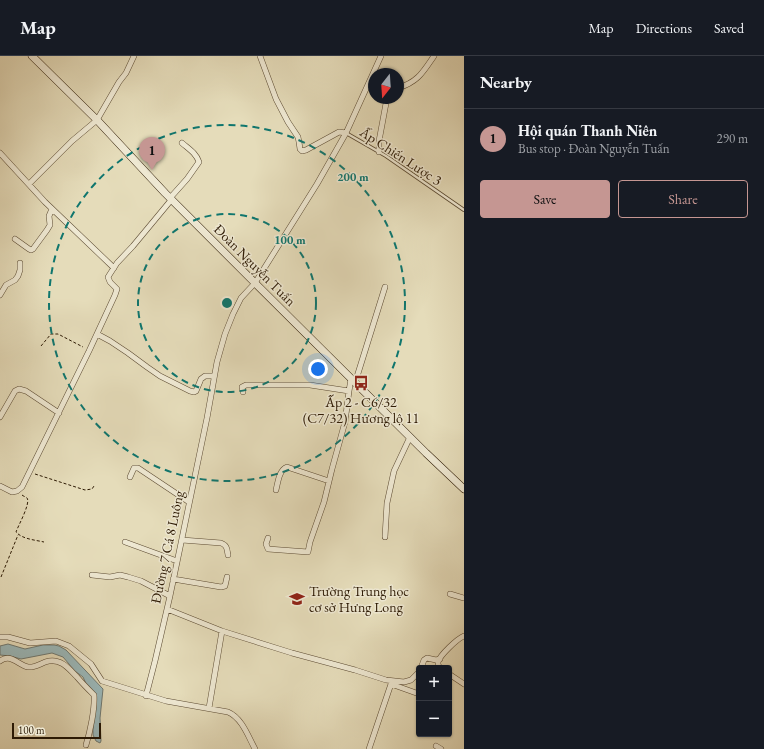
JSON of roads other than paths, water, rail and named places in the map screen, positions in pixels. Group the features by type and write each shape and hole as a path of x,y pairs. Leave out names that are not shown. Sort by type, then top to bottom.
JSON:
{"main road":[{"name":"Đoàn Nguyễn Tuấn","path":"32,56 97,120 255,283 464,489"}],"street":[{"path":"29,184 72,141 97,120 119,82 126,73 134,56"},
{"path":"260,56 276,99 298,137 300,149 302,151 339,132 346,133"},
{"name":"Đường 7 Cá 8 Luông","path":"146,696 170,596 207,418 214,376 223,341 233,314 241,298 255,283 318,184 346,133 381,56"},
{"path":"404,86 416,80 434,56"},
{"path":"379,152 379,141 386,104"},
{"path":"0,486 12,492 20,490 22,487 89,351 117,289 110,282 108,277 117,263 199,162 194,153 182,143"},
{"path":"0,153 52,209 114,268"},
{"path":"15,239 32,250 50,225 49,216 52,209"},
{"path":"0,296 6,285 15,280 18,276 20,263"},
{"path":"268,538 266,544 268,549 308,552 324,502 344,422 349,392 385,287"},
{"path":"97,334 110,341 160,376 190,391 196,391 201,379 205,376 214,376"},
{"path":"243,392 242,387 246,385 310,385 349,392"},
{"path":"0,417 15,391 20,389 59,413"},
{"path":"385,537 387,503 394,471 410,437"},
{"path":"276,490 282,471 287,467 329,481"},
{"path":"130,477 134,468 138,468 189,502"},
{"path":"182,540 221,543 226,547 228,555"},
{"path":"125,542 177,561"},
{"path":"92,575 128,577 142,581 170,596"},
{"path":"173,579 221,587 225,586 227,577"},
{"path":"450,594 464,598"},
{"path":"167,609 222,631 292,653 336,664 386,680 416,693"},
{"path":"209,708 222,631"},
{"path":"438,665 440,659 450,646 459,638 464,636"},
{"path":"0,637 8,637 30,643 56,641 69,646 91,664 102,682 166,701 209,708 233,714 239,720 255,749"},
{"path":"0,661 8,658 30,667 37,666 47,661 53,661 60,662 68,668 94,695 86,745"},
{"path":"422,665 424,660 427,658 436,660 440,659"},
{"path":"392,683 411,680 416,675"},
{"path":"452,676 464,684"},
{"path":"369,749 392,683"}],"lane":[{"name":"Ấp Chiến Lược 3","path":"346,133 379,152 464,210"}],"water":[{"path":"8,644 25,649 43,645 59,646 66,650 103,689 100,718 100,743 96,741 93,735 95,703 83,677 75,671 63,657 52,653 21,659 0,655 0,646"}],"place":[{"name":"Hội quán Thanh Niên","path":"152,170"},
{"name":"Ấp 2 - C6/32 (C7/32) Hương lộ 11","path":"361,383"},
{"name":"Trường Trung học cơ sở Hưng Long","path":"297,599"}]}
